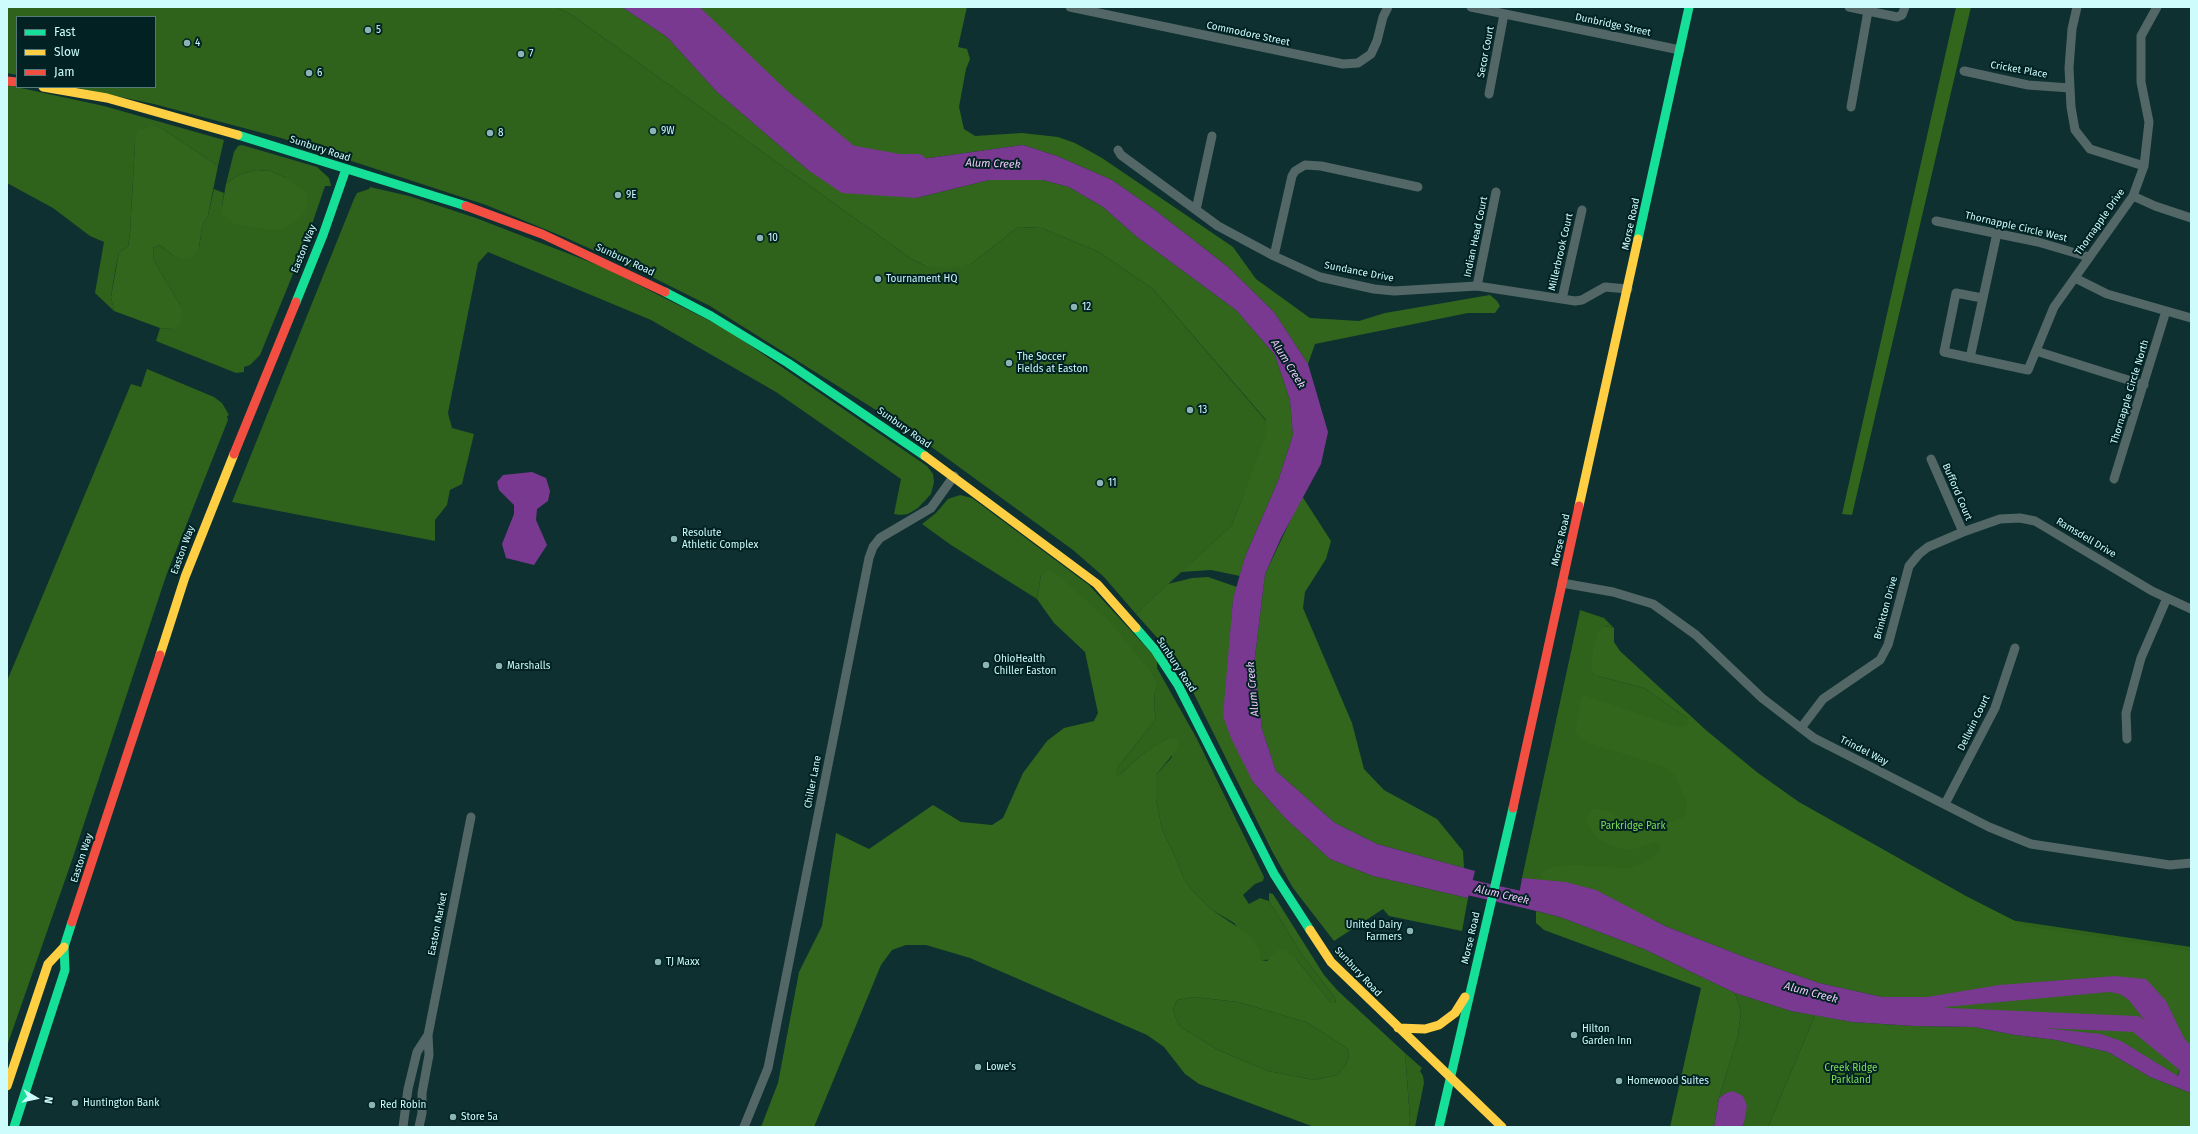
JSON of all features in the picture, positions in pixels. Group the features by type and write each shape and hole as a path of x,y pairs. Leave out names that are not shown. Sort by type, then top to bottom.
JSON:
{"main road":[{"name":"Morse Road","path":"1438,1127 1451,1078 1504,844 1628,289 1689,7"},
{"name":"Sunbury Road","path":"49,88 107,98 189,120 346,170 464,205 574,248 653,286 710,316 788,363 954,476 1097,584 1155,650 1178,685 1274,874 1332,962 1398,1028 1502,1127"},
{"name":"Easton Way","path":"14,1127 65,970 64,947 185,577 207,519 323,235 346,170"},
{"name":"Easton Way","path":"7,1086 48,964 64,947"},
{"path":"1398,1028 1425,1029 1439,1025 1455,1013 1472,984"},
{"name":"Morse Road","path":"1445,1127 1451,1078"}],"street":[{"name":"Commodore Street","path":"1070,7 1343,64 1358,63 1371,54 1377,41 1383,17 1388,7"},
{"name":"Dunbridge Street","path":"1471,7 1680,50"},
{"path":"1849,7 1897,17 1902,15 1905,7"},
{"path":"2078,7 2072,30 2069,68 2075,130 2090,149 2144,166"},
{"name":"Thornapple Drive","path":"1970,358 2028,370 2054,307 2133,196 2144,166 2149,122 2141,82 2141,36 2157,7"},
{"path":"1851,107 1868,11"},
{"name":"Secor Court","path":"1489,94 1504,14"},
{"name":"Cricket Place","path":"1964,71 2028,85 2070,88"},
{"path":"1196,210 1212,136"},
{"name":"Sundance Drive","path":"1118,150 1121,155 1196,210 1236,237 1320,277 1374,289 1394,291 1477,286 1575,301 1582,300 1605,287 1628,289"},
{"path":"1274,256 1292,176 1295,171 1305,165 1321,166 1418,187"},
{"name":"Indian Head Court","path":"1477,286 1496,192"},
{"path":"2133,196 2155,206 2191,218"},
{"name":"Millerbrook Court","path":"1562,299 1582,210"},
{"name":"Thornapple Circle West","path":"1936,221 2038,242 2090,257"},
{"path":"1982,298 1956,293 1944,352 1970,358 1997,233"},
{"path":"2075,278 2107,294 2191,318"},
{"name":"Thornapple Circle North","path":"2114,479 2166,311"},
{"path":"2036,351 2144,385"},
{"name":"Bufford Court","path":"1931,460 1963,532"},
{"name":"Chiller Lane","path":"744,1127 768,1068 869,558 873,547 880,538 931,508 954,476"},
{"name":"Ramsdell Drive","path":"1963,532 2000,519 2020,518 2035,521 2167,598 2191,609"},
{"name":"Brinkton Drive","path":"1801,728 1823,699 1880,660 1888,645 1909,566 1919,554 1928,548 1963,532"},
{"name":"Trindel Way","path":"1562,584 1614,592 1653,604 1696,635 1762,698 1814,738 1989,827 2031,844 2170,865 2191,863"},
{"path":"2127,739 2126,713 2139,665 2167,598"},
{"name":"Dellwin Court","path":"1945,804 1995,708 2015,648"},
{"name":"Easton Market","path":"419,1127 422,1113 422,1093 429,1055 428,1035 471,817"},
{"name":"Easton Market","path":"403,1127 408,1089 417,1052 428,1035"}],"green space":[{"name":"The Soccer Fields at Easton","path":"7,7 556,7 572,15 913,260 926,266 971,264 1018,227 1042,228 1099,252 1153,289 1274,430 1265,440 1232,525 1136,614 1104,577 1073,550 911,432 710,306 646,274 564,237 486,205 281,138 154,104 78,88 156,88 156,16 16,16 16,75 7,73"},
{"path":"556,7 622,7 667,37 717,92 808,170 916,198 989,180 1043,180 1069,187 1103,207 1137,237 1236,310 1275,355 1290,400 1293,435 1278,481 1245,557 1240,576 1211,570 1181,572 1232,525 1266,435 1266,420 1153,289 1099,252 1042,228 1018,227 971,264 948,268 926,266 913,260 572,15"},
{"path":"677,7 967,7 958,47 967,49 970,59 966,69 959,107 964,129 975,136 1022,133 1058,137 1075,143 1102,158 1233,247 1256,279 1310,318 1359,321 1385,313 1490,295 1500,306 1495,313 1468,313 1315,344 1308,364 1274,312 1228,267 1155,210 1112,180 1057,156 1023,145 900,162 850,153"},
{"path":"1956,7 1971,7 1852,515 1842,514"},
{"path":"7,85 104,106 224,140 218,166 161,128 135,143 130,233 128,247 119,252 111,297 114,311 95,293 104,242 90,236 53,208 7,183"},
{"path":"151,126 161,128 218,166 208,215 202,226 199,248 194,257 184,259 174,256 160,245 153,248 154,261 181,306 183,316 179,325 172,329 160,328 114,311 111,297 119,252 128,247 135,143 138,131"},
{"path":"242,145 317,167 329,178 331,186 325,186 306,242 260,355 250,365 244,367 244,372 236,373 156,341 160,328 172,329 181,306 154,261 153,248 160,245 174,256 199,248 202,226 208,215 214,189 224,193 222,206 286,178 270,171 256,170 238,175 226,184 234,152 238,146"},
{"path":"256,170 270,171 286,178 306,192 308,202 305,212 297,220 282,229 264,229 234,224 222,214 226,184 238,175"},
{"path":"370,187 409,196 476,218 603,267 726,329 927,466 933,474 934,482 931,494 918,508 908,514 894,514 901,479 776,392 651,320 488,252 478,263 448,413 452,428 474,434 462,484 450,490 447,505 435,520 435,541 232,502 354,199 357,193 369,189"},
{"path":"147,369 214,397 222,403 229,415 227,416 228,420 166,576 71,863 7,1046 7,681 131,384 141,387"},
{"path":"960,495 972,498 1089,585 1157,659 1157,668 1197,739 1264,877 1263,881 1255,884 1243,895 1249,904 1260,898 1269,901 1301,953 1335,998 1336,1003 1331,1003 1296,959 1261,960 1234,923 1212,910 1192,890 1184,879 1162,829 1156,800 1156,775 1172,757 1168,738 1140,756 1122,773 1114,778 1118,767 1156,719 1154,707 1155,691 1158,687 1041,575 1037,599 951,545 922,524 936,513 948,499"},
{"path":"1302,496 1331,541 1326,559 1305,592 1303,608 1352,723 1364,769 1384,790 1437,819 1463,851 1464,868 1377,844 1335,823 1276,771 1262,729 1254,665 1265,574"},
{"path":"1050,570 1058,575 1110,622 1150,671 1158,687 1155,691 1154,707 1156,719 1118,767 1115,777 1122,773 1140,756 1155,746 1168,738 1178,738 1178,748 1156,775 1156,800 1162,829 1184,879 1192,890 1212,910 1251,936 1260,951 1261,960 1267,961 1277,950 1286,951 1296,959 1331,1003 1336,1003 1335,998 1301,953 1269,901 1269,893 1273,894 1324,975 1338,991 1405,1053 1410,1119 1409,1127 1314,1127 1199,1084 1185,1074 1164,1047 1147,1035 970,958 926,945 906,945 892,950 881,965 814,1127 761,1127 778,1083 799,972 822,926 836,833 869,849 933,805 961,822 992,825 1003,818 1023,773 1047,741 1064,728 1094,721 1098,713 1085,652 1054,623 1037,599 1041,575","holes":["1194,997 1238,1002 1306,1022 1347,1048 1349,1056 1345,1066 1337,1075 1314,1080 1268,1071 1218,1050 1179,1026 1173,1010 1177,1000"]},
{"path":"1208,577 1237,587 1233,599 1229,654 1253,782 1286,819 1330,859 1373,876 1468,898 1462,931 1389,916 1383,909 1334,941 1293,888 1273,853 1191,688 1169,651 1136,614 1168,584 1192,578"},
{"name":"Parkridge Park","path":"1580,610 1604,618 1614,628 1604,626 1598,676 1644,688 1687,718 1776,885 2191,947 2191,1069 1955,1017 1522,878"},
{"name":"Parkridge Park","path":"1604,626 1614,628 1614,642 1620,651 1707,731 1758,773 1799,802 1966,896 2025,926 2191,951 2191,1046 2184,1038 2166,1001 2115,976 1999,985 1927,997 1882,997 1819,983 1747,958 1665,926 1596,890 1566,882 1543,880 1540,873 1554,866 1575,865 1626,868 1644,863 1661,851 1661,845 1656,842 1632,850 1614,847 1597,838 1585,821 1593,808 1608,811 1639,827 1648,829 1682,818 1686,813 1687,803 1675,775 1664,767 1589,743 1575,733 1581,699 1584,695 1679,727 1685,727 1688,723 1687,718 1644,688 1598,676 1592,671 1591,660 1597,633"},
{"path":"1536,911 1560,917 1644,949 1735,993 1741,1012 1738,1035 1719,1098 1714,1127 1670,1127 1701,988 1544,930 1536,923"},
{"path":"2109,992 2120,994 2129,1000 2148,1025 2164,1054 2180,1070 2177,1076 2121,1041 2101,1034 1949,1018 1945,1013 1946,1007"},
{"path":"1735,993 1791,1011 1815,1015 1768,1127 1742,1127 1744,1123 1726,1093 1719,1098 1738,1035 1741,1012"},
{"path":"1194,997 1238,1002 1306,1022 1347,1048 1349,1056 1345,1066 1337,1075 1314,1080 1268,1071 1218,1050 1179,1026 1173,1010 1177,1000"},
{"name":"Creek Ridge Parkland","path":"1815,1015 1852,1022 1914,1026 1974,1027 2015,1035 2056,1040 2108,1052 2150,1077 2191,1093 2191,1127 1768,1127"},
{"path":"1405,1053 1422,1068 1420,1071 1423,1076 1424,1083 1415,1127 1409,1127 1410,1119"}],"water":[{"path":"622,7 677,7 704,21 782,97 850,153 900,162 1023,145 1057,156 1112,180 1155,210 1228,267 1274,312 1308,364 1328,432 1321,464 1281,538 1265,574 1254,665 1262,729 1276,771 1335,823 1377,844 1475,871 1468,898 1373,876 1330,859 1286,819 1253,782 1231,738 1223,716 1233,599 1245,557 1278,481 1293,435 1290,400 1275,355 1236,310 1137,237 1103,207 1069,187 1043,180 989,180 916,198 842,193 808,170 717,92 667,37"},
{"path":"532,472 546,478 550,491 548,501 537,509 536,520 547,545 534,565 506,558 502,544 514,514 514,505 499,490 497,482 503,475"},
{"path":"1522,878 1566,882 1596,890 1665,926 1747,958 1819,983 1882,997 1927,997 1999,985 2115,976 2146,979 2166,1001 2184,1038 2191,1046 2191,1093 2150,1077 2108,1052 2056,1040 2015,1035 1974,1027 1914,1026 1852,1022 1791,1011 1735,993 1644,949 1560,917 1517,906","holes":["2109,992 2120,994 2129,1000 2148,1025 2164,1054 2180,1070 2178,1076 2121,1041 2101,1034 1950,1018 1945,1013 1946,1007"]},
{"path":"1733,1091 1743,1096 1747,1106 1742,1127 1714,1127 1719,1098 1726,1093"}],"waterway":[{"name":"Alum Creek","path":"688,7 782,97 850,153 900,162 918,162"},
{"name":"Alum Creek","path":"1450,883 1538,903"},
{"name":"Alum Creek","path":"1926,1015 2136,1024 2191,1069"}],"traffic: fast":[{"path":"1638,239 1689,7"},
{"path":"238,135 466,206"},
{"path":"296,302 323,235 346,169"},
{"path":"665,292 711,316 788,363 925,456"},
{"path":"1136,628 1155,650 1178,685 1274,874 1310,930"},
{"path":"1439,1127 1513,808"},
{"path":"14,1127 65,970 64,947 72,922"}],"traffic: slow":[{"path":"49,88 107,98 238,135"},
{"path":"1579,506 1638,239"},
{"path":"160,655 185,577 234,454"},
{"path":"925,456 1097,584 1136,628"},
{"path":"1310,930 1331,962 1502,1127"},
{"path":"7,1086 48,964 64,947"},
{"path":"1398,1028 1425,1029 1439,1025 1455,1013 1465,997"}],"traffic: jam":[{"path":"7,81 16,82"},
{"path":"466,206 542,234 665,292"},
{"path":"234,454 296,302"},
{"path":"1513,808 1579,506"},
{"path":"72,922 160,655"}],"place":[{"name":"5","path":"368,30"},
{"name":"4","path":"187,43"},
{"name":"7","path":"521,54"},
{"name":"6","path":"309,73"},
{"name":"9W","path":"653,131"},
{"name":"8","path":"490,133"},
{"name":"9E","path":"618,195"},
{"name":"10","path":"760,238"},
{"name":"Tournament HQ","path":"878,279"},
{"name":"12","path":"1074,307"},
{"name":"The Soccer Fields at Easton","path":"1009,363"},
{"name":"13","path":"1190,410"},
{"name":"11","path":"1100,483"},
{"name":"Resolute Athletic Complex","path":"674,539"},
{"name":"OhioHealth Chiller Easton","path":"986,665"},
{"name":"Marshalls","path":"499,666"},
{"name":"United Dairy Farmers","path":"1410,931"},
{"name":"TJ Maxx","path":"658,962"},
{"name":"Hilton Garden Inn","path":"1574,1035"},
{"name":"Lowe's","path":"978,1067"},
{"name":"Homewood Suites","path":"1619,1081"},
{"name":"Huntington Bank","path":"75,1103"},
{"name":"Red Robin","path":"372,1105"},
{"name":"Store 5a","path":"453,1117"}]}
